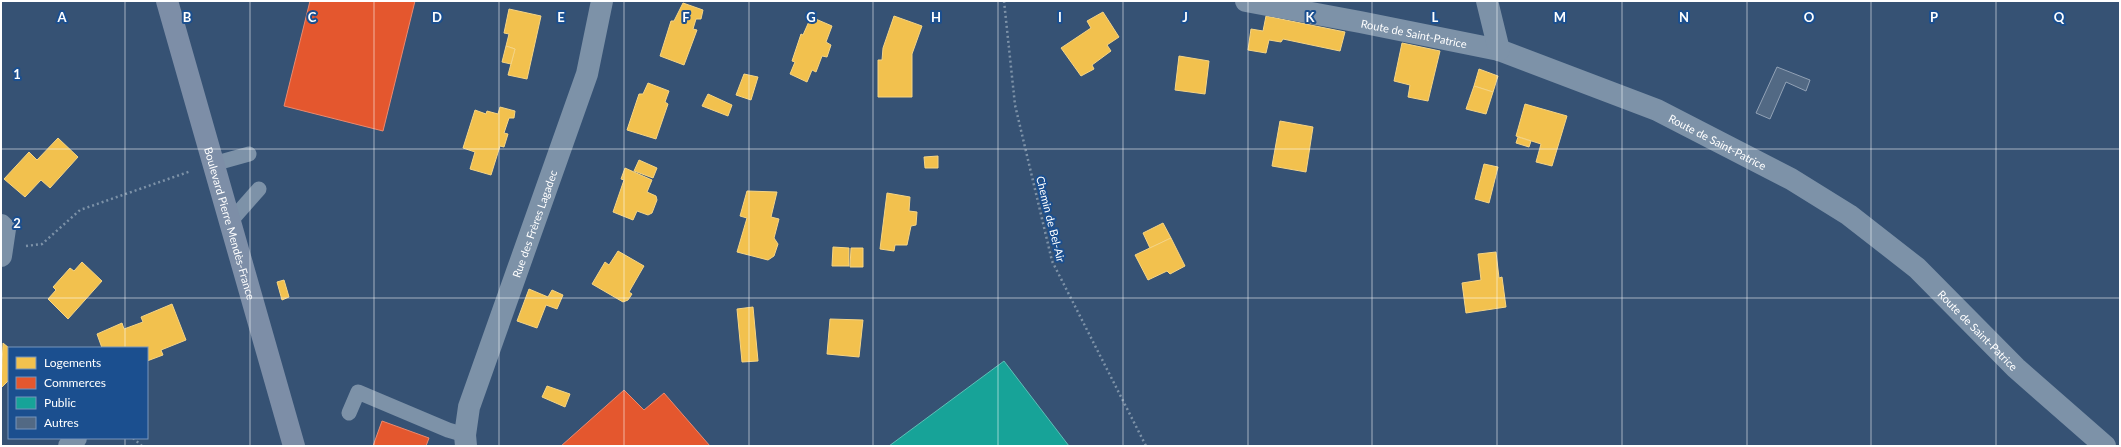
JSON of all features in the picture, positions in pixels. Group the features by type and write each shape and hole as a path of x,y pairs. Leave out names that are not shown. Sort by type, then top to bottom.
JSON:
{"main road":[{"name":"Boulevard Pierre Mendès-France","path":"167,1 229,223 294,446"}],"street":[{"name":"Rue des Frères Lagadec","path":"465,441 469,407 587,74 602,1"},
{"name":"Route de Saint-Patrice","path":"1246,1 1499,50 1657,110 1791,179 1849,215 1917,268 2016,368 2105,446"},
{"path":"1487,1 1499,50"},
{"path":"1,225 5,229 2,253"}],"lane":[{"path":"213,164 249,154"},
{"path":"229,223 259,189"},
{"path":"350,413 358,392 443,428 465,441"}],"path":[{"name":"Chemin de Bel-Air","path":"1004,1 1016,105 1052,261 1146,446"},
{"path":"2,253 42,244 80,210 213,164"},
{"path":"134,439 142,446"}],"building: Logements":[{"path":"683,3 703,10 701,19 696,19 693,29 697,30 684,65 660,56 671,21 674,21"},
{"path":"509,9 541,16 527,79 508,75 515,49 506,46 509,34 504,33"},
{"path":"1103,12 1119,37 1107,45 1111,51 1092,65 1094,69 1081,76 1061,48 1091,28 1087,21"},
{"path":"894,16 922,26 912,54 912,97 878,97 878,60 882,60 883,48"},
{"path":"1266,16 1345,32 1340,51 1283,39 1281,42 1269,40 1266,53 1248,50 1251,29 1263,31"},
{"path":"811,17 832,26 826,42 831,45 827,57 822,56 816,72 812,70 807,82 790,74 795,62 792,61 801,34 803,35"},
{"path":"1402,43 1440,51 1428,101 1408,97 1410,85 1394,81"},
{"path":"506,46 515,49 511,64 502,62"},
{"path":"1179,56 1209,61 1205,94 1175,90"},
{"path":"1479,69 1498,76 1493,92 1474,86"},
{"path":"744,74 758,77 751,100 736,95"},
{"path":"648,83 669,91 665,102 668,104 656,139 627,130 639,94 643,94"},
{"path":"1474,86 1493,92 1486,114 1466,109"},
{"path":"708,94 732,105 728,116 702,106"},
{"path":"1525,104 1567,116 1552,166 1536,162 1541,144 1516,136"},
{"path":"500,107 515,111 514,118 509,118 504,133 508,134 504,147 500,146 491,175 470,169 475,152 463,148 475,110 486,114 487,111 498,114"},
{"path":"1280,121 1313,127 1306,172 1272,166"},
{"path":"1518,137 1531,141 1529,147 1516,143"},
{"path":"58,138 78,157 50,188 41,180 25,197 4,179 29,152 37,160"},
{"path":"938,156 938,168 925,168 924,157"},
{"path":"639,160 657,168 653,178 634,171"},
{"path":"1484,164 1498,167 1489,203 1475,199"},
{"path":"625,168 652,180 647,192 656,196 657,200 652,213 648,215 637,211 633,220 613,212 624,180 621,179"},
{"path":"747,191 777,192 771,217 779,219 774,238 778,244 774,256 768,260 737,252 747,218 740,216"},
{"path":"887,193 910,197 909,211 917,212 916,225 911,226 907,245 895,245 894,251 880,249"},
{"path":"1163,223 1171,238 1150,248 1143,233"},
{"path":"1171,238 1185,266 1170,274 1167,271 1148,280 1135,255"},
{"path":"833,247 849,248 849,266 832,266"},
{"path":"851,248 863,248 863,267 850,267"},
{"path":"618,251 644,266 629,292 632,294 628,300 623,302 592,284 605,262 609,265"},
{"path":"1496,252 1499,278 1502,277 1506,307 1466,313 1462,283 1481,280 1478,254"},
{"path":"82,262 102,281 68,319 48,299 56,290 53,287 70,268 74,271"},
{"path":"284,280 289,297 282,300 277,282"},
{"path":"529,289 548,297 552,290 563,295 557,309 546,305 537,328 517,321"},
{"path":"172,304 186,340 161,350 163,355 148,361 148,347 102,347 97,334 122,323 124,329 143,322 141,317"},
{"path":"753,307 758,361 742,362 737,309"},
{"path":"830,319 863,320 859,357 827,354"},
{"path":"3,343 8,347 8,381 1,388"},
{"path":"547,386 570,394 565,407 542,397"}],"building: Commerces":[{"path":"310,1 415,1 383,131 284,106"},
{"path":"624,390 644,410 664,393 710,446 561,446"},
{"path":"382,421 429,438 426,446 373,446"}],"building: Public":[{"path":"1004,361 1069,446 889,446"}],"building: Autres":[{"path":"1777,67 1810,80 1806,91 1786,82 1770,119 1756,113"}]}
